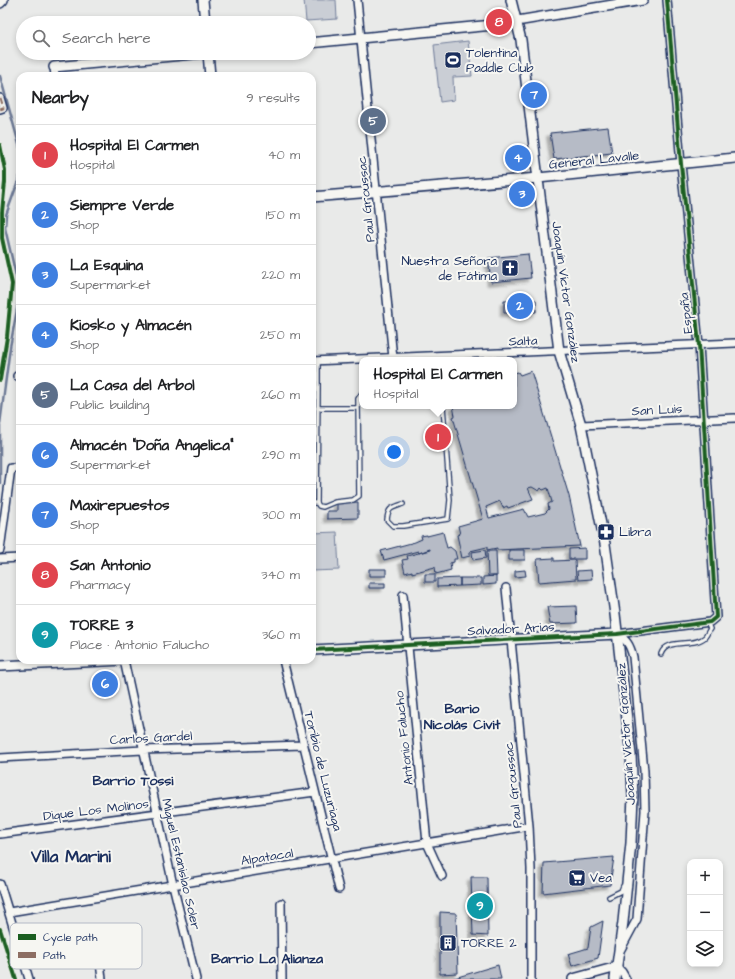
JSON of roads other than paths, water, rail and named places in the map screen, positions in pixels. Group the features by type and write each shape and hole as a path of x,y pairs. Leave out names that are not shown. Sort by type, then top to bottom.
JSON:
{"main road":[{"path":"0,3 3,0"},
{"path":"203,0 204,16"},
{"name":"Joaquín Víctor González","path":"511,0 522,40 559,351 581,425 605,544 632,765 633,796 629,872 615,979"},
{"path":"316,42 517,22 643,0"},
{"path":"55,71 146,60"},
{"path":"209,60 210,72"},
{"name":"General Lavalle","path":"316,197 538,178 735,158"},
{"name":"Salvador Arias","path":"316,650 617,634"},
{"path":"0,666 41,664"},
{"path":"573,979 617,967"}],"street":[{"name":"Paul Groussac","path":"357,0 393,357"},
{"name":"España","path":"667,0 705,420 716,617 709,622"},
{"path":"0,98 3,108 0,109"},
{"name":"Salta","path":"434,357 735,343"},
{"name":"Salta","path":"316,361 359,360"},
{"name":"San Luis","path":"581,425 735,418"},
{"path":"0,550 11,468 16,468"},
{"path":"0,559 16,558"},
{"name":"Paul Groussac","path":"506,588 529,826 531,877 531,979"},
{"name":"Antonio Falucho","path":"403,595 427,843 442,876"},
{"name":"Salvador Arias","path":"617,634 709,622"},
{"name":"Joaquín Víctor González","path":"617,634 630,644 633,657 644,771 645,811 637,919 619,953"},
{"name":"Miguel Estanislao Soler","path":"125,664 173,885 196,979"},
{"name":"Toribio de Luzuriaga","path":"284,664 339,889"},
{"name":"Carlos Gardel","path":"0,758 143,750 303,744"},
{"name":"Dique Los Molinos","path":"0,834 315,792"},
{"name":"Alpatacal","path":"9,912 529,826"},
{"path":"0,884 12,923"},
{"path":"281,903 282,979"},
{"path":"617,967 626,979"},
{"path":"26,969 29,979"},
{"path":"100,969 102,979"}],"lane":[{"path":"316,370 318,388 318,506 322,507 335,502 353,500 359,496 359,398"},
{"path":"317,408 358,408"},
{"path":"402,504 392,508 388,513 388,520 393,526 403,526 448,519 450,500 443,409"},
{"path":"661,654 664,649 671,645 698,641 705,637 710,629 709,622"},
{"path":"609,897 621,891 629,872"}],"waterway":[{"path":"0,76 16,134"},
{"path":"16,187 6,215 5,228 16,276"},
{"path":"0,424 10,347 16,315"},
{"path":"0,426 0,483"}],"place":[{"name":"San Antonio","path":"499,22"},
{"name":"Tolentina Paddle Club","path":"453,60"},
{"name":"Maxirepuestos","path":"534,95"},
{"name":"La Casa del Arbol","path":"373,121"},
{"name":"Kiosko y Almacén","path":"518,158"},
{"name":"La Esquina","path":"522,194"},
{"name":"Nuestra Señora de Fátima","path":"510,268"},
{"name":"Siempre Verde","path":"520,306"},
{"name":"Hospital El Carmen","path":"438,437"},
{"name":"Libra","path":"606,532"},
{"name":"Almacén \"Doña Angelica\"","path":"105,684"},
{"name":"Vea","path":"577,878"},
{"name":"TORRE 3","path":"480,906"},
{"name":"TORRE 2","path":"448,943"}],"district":[{"name":"Bario Nicolás Civit","path":"462,718"},
{"name":"Barrio Tossi","path":"133,781"},
{"name":"Villa Marini","path":"71,857"},
{"name":"Barrio La Alianza","path":"267,959"}]}
